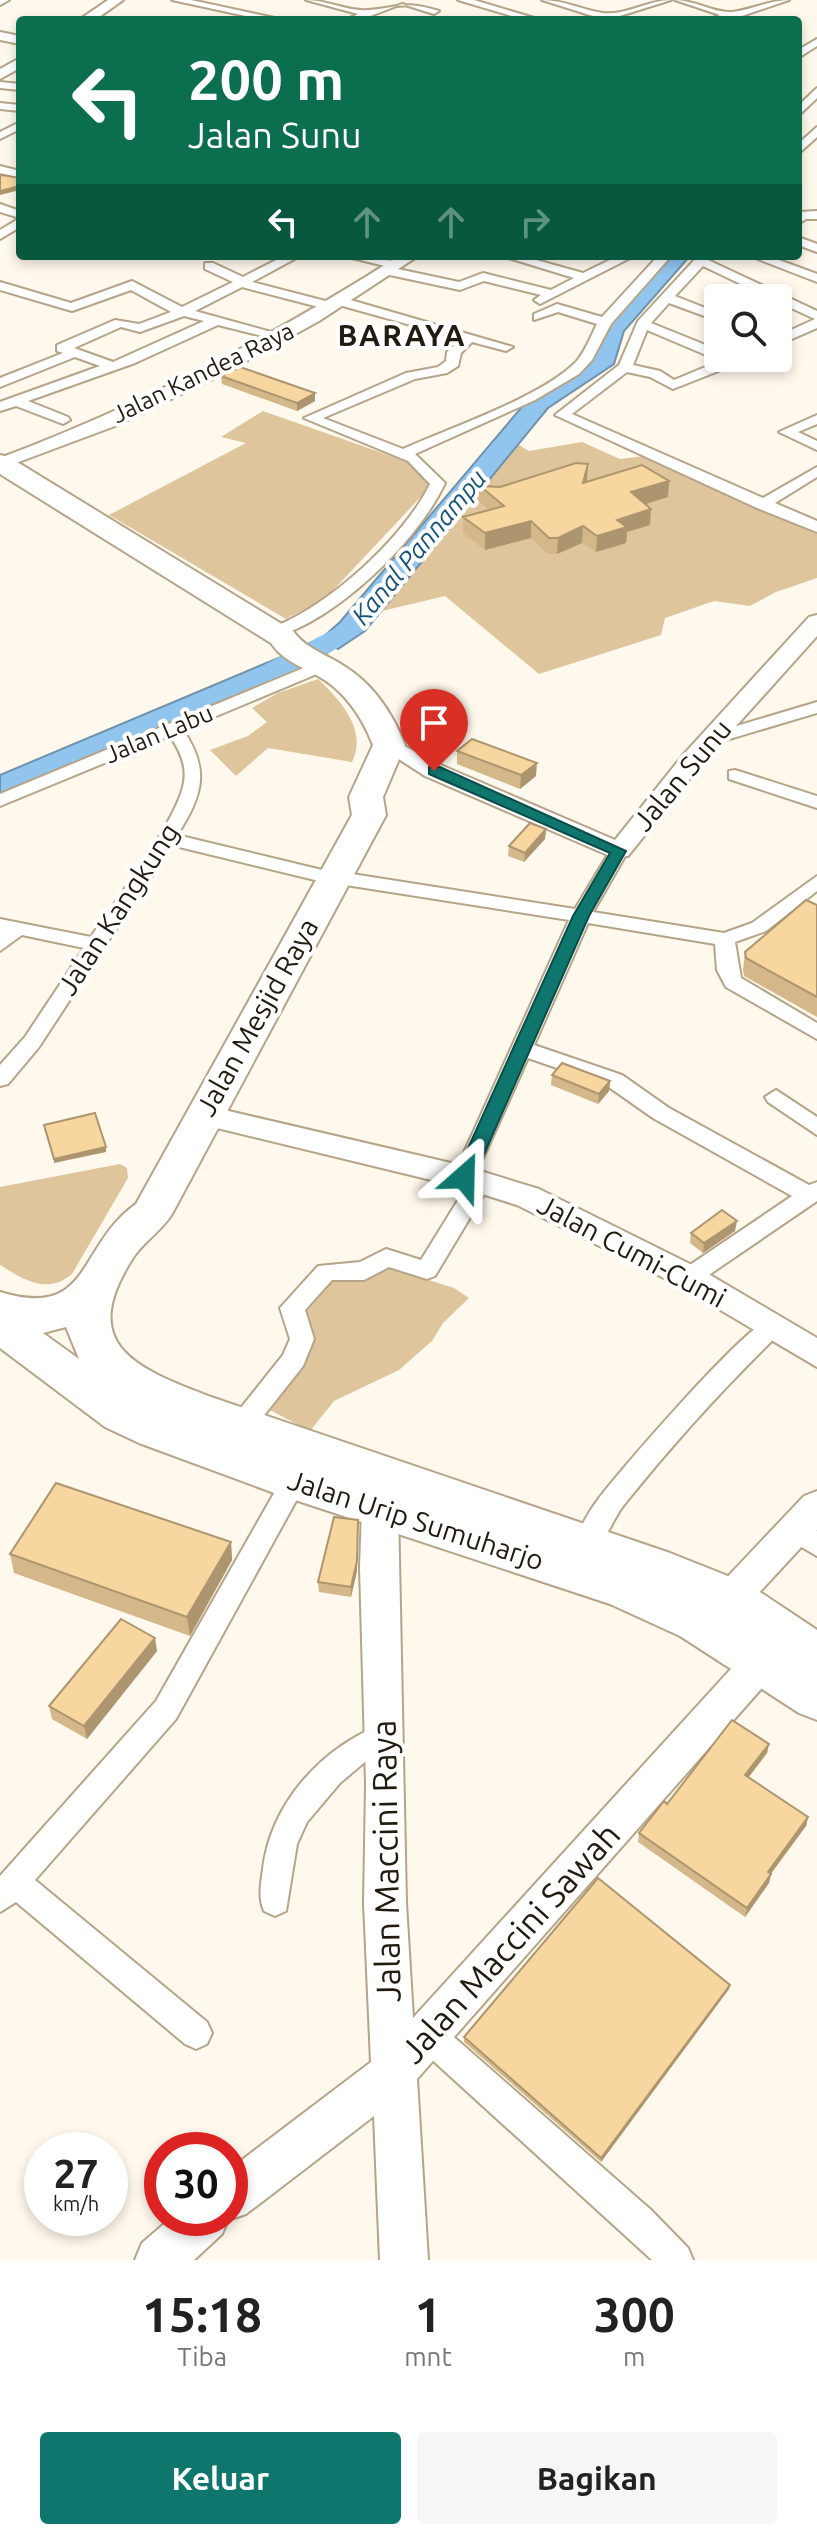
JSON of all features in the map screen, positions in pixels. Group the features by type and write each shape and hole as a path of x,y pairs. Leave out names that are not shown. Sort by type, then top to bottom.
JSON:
{"highway":[{"path":"1,463 306,653 372,708 379,770"},
{"name":"Jalan Mesjid Raya","path":"130,1228 129,1209 215,1072 324,875 349,811 379,770"},
{"name":"Jalan Mesjid Raya","path":"90,1294 130,1228 151,1214 203,1115 215,1072"},
{"path":"4,1331 15,1316 46,1318 67,1311 90,1294"},
{"name":"Jalan Urip Sumuharjo","path":"90,1294 85,1321 86,1336 94,1352 162,1398 586,1544 730,1599 817,1657"},
{"name":"Jalan Urip Sumuharjo","path":"4,1331 121,1414 294,1481 625,1588 698,1621 817,1697"}],"street":[{"path":"78,16 103,0"},
{"path":"92,16 117,0"},
{"path":"177,0 256,16"},
{"path":"311,0 366,13"},
{"path":"360,16 403,0 434,11"},
{"path":"463,0 518,16"},
{"path":"477,4 493,0"},
{"path":"547,0 595,16"},
{"path":"608,16 666,0"},
{"path":"680,0 734,16"},
{"path":"669,12 707,0"},
{"path":"727,16 784,0"},
{"path":"290,16 330,4"},
{"path":"234,16 252,6"},
{"path":"499,16 509,14"},
{"path":"802,147 817,130"},
{"path":"113,366 62,348 120,323 140,328 182,312 286,260"},
{"path":"374,260 398,264 460,286 483,277 553,294"},
{"path":"522,260 586,278"},
{"path":"539,301 617,260"},
{"path":"470,337 454,352 451,366 411,376 311,418 403,454 567,377 585,360 605,322 661,260"},
{"path":"767,260 817,278"},
{"path":"705,262 643,324 625,367 562,415 817,527"},
{"path":"705,262 739,284"},
{"path":"705,262 816,321"},
{"name":"Jalan Kandea Raya","path":"1,463 101,423 277,338 338,304 398,264"},
{"path":"209,266 243,282 506,347"},
{"path":"0,286 55,304 82,305 132,285 157,303 277,338"},
{"path":"668,298 704,312"},
{"path":"539,317 557,308 605,322"},
{"path":"792,312 816,321"},
{"path":"0,407 113,366 216,321"},
{"path":"792,333 816,321"},
{"path":"643,324 704,348"},
{"path":"0,383 74,353"},
{"path":"625,367 655,374 673,385 704,370"},
{"path":"15,401 63,420"},
{"path":"817,419 786,432 817,446"},
{"name":"Jalan Labu","path":"0,801 173,728 306,653 294,626 330,602 396,539 433,496 438,483 431,473 403,454"},
{"path":"762,505 817,471"},
{"name":"Jalan Sunu","path":"379,770 434,771 619,851 709,740 817,622"},
{"path":"709,740 809,710 817,725"},
{"name":"Jalan Kangkung","path":"0,1079 32,1042 97,944 165,838 193,782 190,753 173,728"},
{"path":"735,775 817,802"},
{"path":"165,838 324,875 725,939 759,927 817,882"},
{"path":"241,1426 294,1359 302,1339 292,1308 323,1275 331,1271 364,1271 386,1258 427,1270 472,1179 581,916 619,851"},
{"path":"0,945 9,926 97,944"},
{"path":"725,939 727,970 733,982 817,1032"},
{"path":"524,1049 614,1080 661,1113 813,1192 689,1277"},
{"path":"776,1097 817,1128"},
{"name":"Jalan Cumi-Cumi","path":"203,1115 472,1179 528,1197 689,1277 817,1354"},
{"path":"586,1544 593,1527 625,1486 727,1368 771,1327"},
{"path":"196,2033 8,1891 166,1710 294,1481"},
{"name":"Jalan Maccini Raya","path":"380,1509 378,1568 391,2075 404,2260"},
{"path":"730,1599 810,1527"},
{"name":"Jalan Maccini Sawah","path":"248,2184 391,2075 763,1660"},
{"path":"275,1901 277,1866 294,1818 346,1757 360,1746 383,1737"},
{"path":"428,2035 639,2222 676,2260"},
{"path":"159,2260 186,2236"}],"shaded area":[{"path":"263,411 405,461 428,478 429,488 326,598 286,619 109,515 246,443 221,437"},
{"path":"582,442 620,459 644,456 817,534 817,578 776,592 750,606 714,601 665,618 661,635 539,674 445,596 382,611 517,444 529,451"},
{"path":"318,679 343,706 354,727 357,738 352,762 268,748 236,776 210,750 248,736 267,722 252,708 278,693"},
{"path":"120,1164 127,1168 128,1178 72,1274 54,1284 36,1283 0,1265 0,1187"},
{"path":"388,1267 454,1288 469,1298 443,1323 432,1341 399,1370 334,1401 310,1431 268,1409 279,1396 296,1310 324,1281 359,1278"}],"water":[{"path":"664,260 686,260 624,331 614,364 548,408 365,631 338,649 322,638 340,622 526,402 566,378 605,324"},
{"path":"283,656 303,668 0,796 0,775"}],"building":[{"path":"0,176 16,177 16,187 0,191"},
{"path":"240,367 315,393 297,403 221,376"},
{"path":"576,463 588,464 583,483 642,465 669,481 631,492 651,509 617,520 627,527 597,536 583,526 558,538 549,538 531,521 485,533 463,517 504,506 480,486 500,487"},
{"path":"472,739 537,763 521,775 457,751"},
{"path":"530,823 546,829 525,853 509,846"},
{"path":"806,900 817,905 817,997 746,958 745,952"},
{"path":"562,1063 610,1081 599,1094 552,1075"},
{"path":"95,1113 106,1147 54,1159 44,1125"},
{"path":"722,1210 737,1221 704,1243 691,1233"},
{"path":"56,1483 231,1542 187,1617 10,1554"},
{"path":"334,1517 358,1520 357,1561 351,1587 318,1582"},
{"path":"121,1619 155,1638 84,1726 49,1706"},
{"path":"732,1720 769,1744 745,1775 808,1817 768,1872 771,1874 747,1908 639,1833 664,1801 667,1804"},
{"path":"598,1878 730,1985 601,2158 464,2037"}],"waterway":[{"name":"Kanal Pannampu","path":"273,671 349,631 363,615"}],"district":[{"name":"BARAYA","path":"402,336"}],"route":[{"path":"434,771 619,851 581,916 464,1177"}]}
